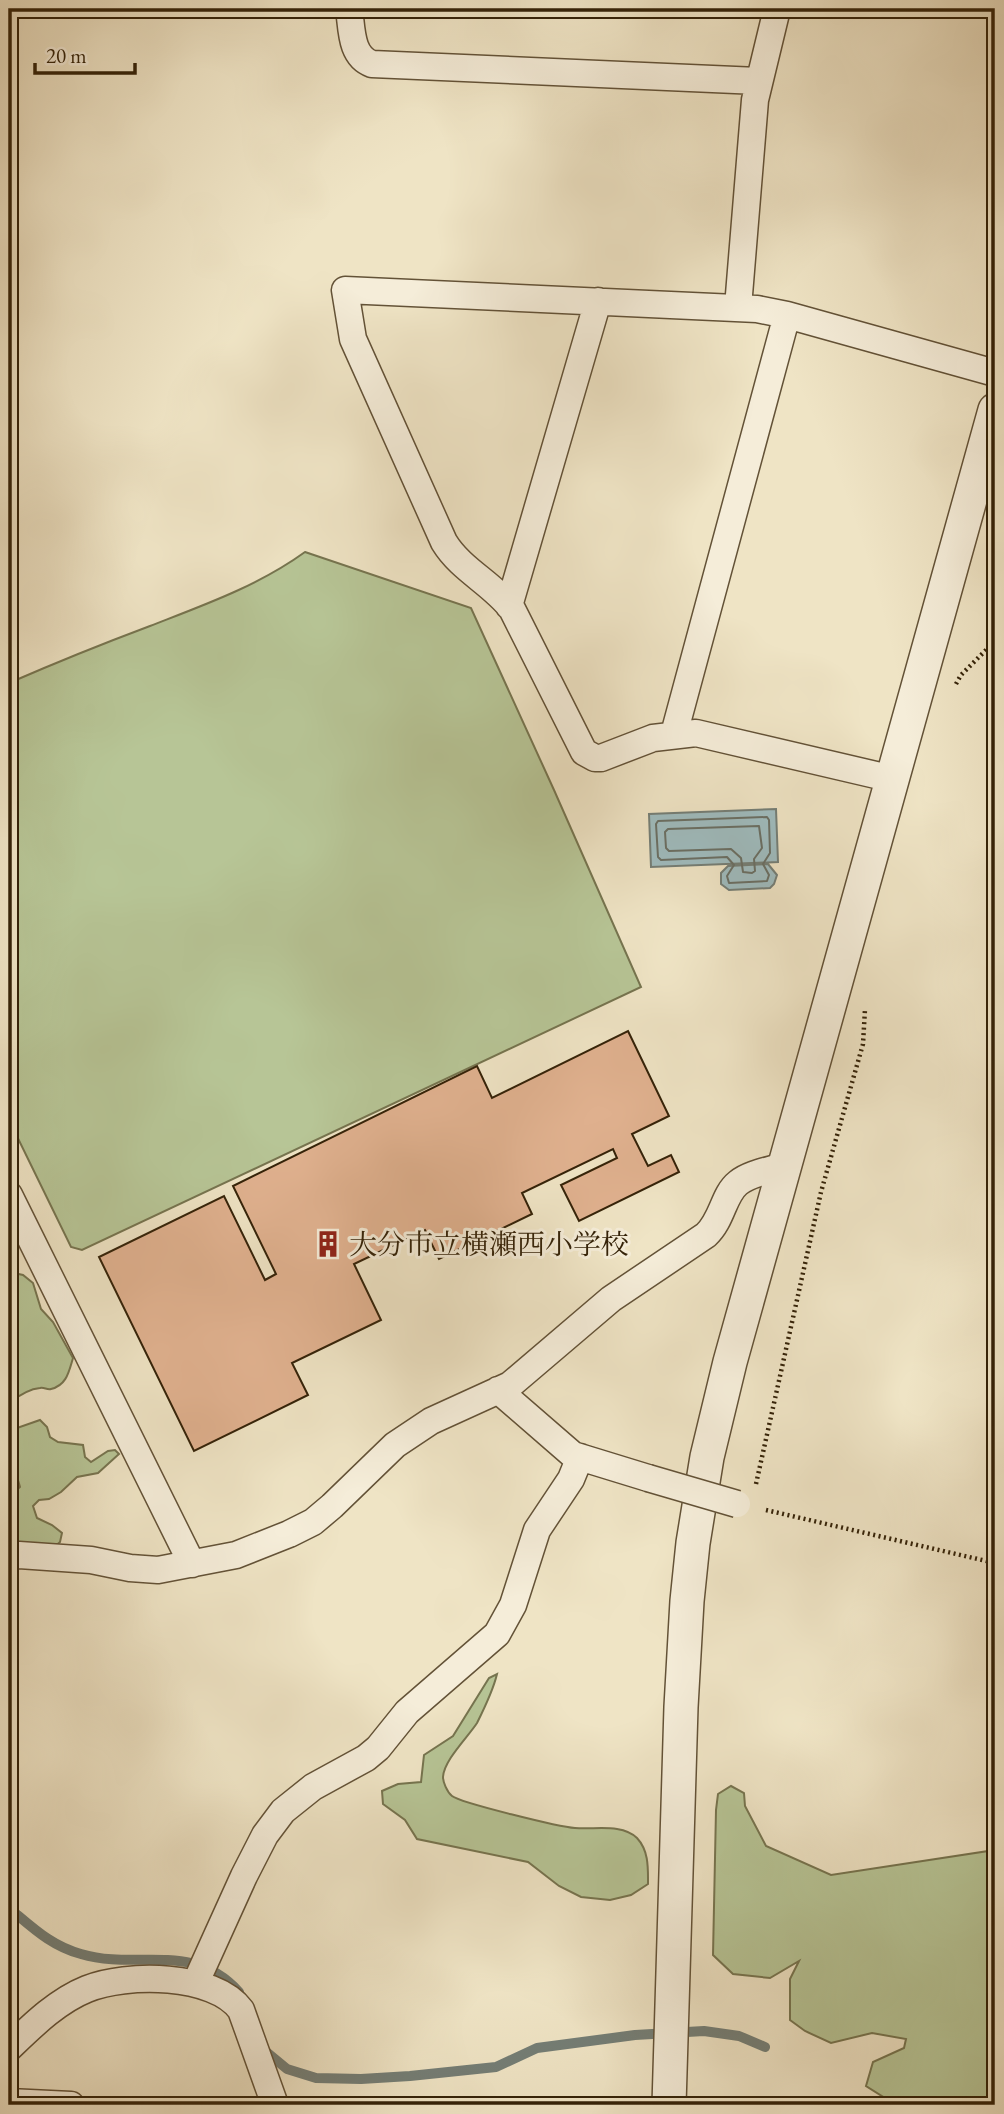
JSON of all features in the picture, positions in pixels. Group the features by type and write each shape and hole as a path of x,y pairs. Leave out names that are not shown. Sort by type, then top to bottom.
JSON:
{"street":[{"path":"349,9 357,52 361,58 372,64 758,81"},
{"path":"738,307 758,81 777,9"},
{"path":"893,779 708,735 674,734 638,742 601,758 584,752 529,639 509,606 460,564 444,542 353,339 345,290 738,307 787,315 995,373"},
{"path":"509,606 598,301"},
{"path":"674,734 787,315"},
{"path":"669,2105 681,1707 693,1543 707,1457 730,1362 995,410"},
{"path":"9,1557 19,1555 91,1560 130,1568 158,1570 236,1555 313,1521 353,1487 395,1445 431,1421 516,1381 581,1322 611,1299 706,1236 717,1226 731,1191 742,1180 786,1165"},
{"path":"9,1195 192,1564"},
{"path":"498,1390 566,1450 580,1457 744,1506"},
{"path":"195,1982 265,1835 283,1811 313,1787 366,1758 378,1748 407,1712 496,1634 513,1605 537,1530 571,1479 580,1457"},
{"path":"9,2048 55,2008 88,1988 136,1980 180,1979 195,1982 230,1999 242,2010 275,2105"},
{"path":"9,2102 71,2105"}],"path":[{"path":"952,696 961,675 995,640"},
{"path":"866,1002 863,1044 821,1192 744,1506 995,1563"}],"green space":[{"path":"305,552 471,608 641,987 82,1250 71,1247 9,1120 9,715 13,709 9,701 9,683 230,594 269,575"},
{"path":"9,1275 23,1275 33,1283 41,1309 53,1322 73,1358 67,1377 61,1384 51,1389 31,1390 9,1403"},
{"path":"40,1420 47,1427 50,1437 58,1442 83,1445 85,1457 91,1462 108,1451 115,1450 119,1454 98,1473 77,1477 61,1492 49,1499 39,1500 33,1506 37,1518 62,1533 60,1542 52,1549 9,1540 9,1493 11,1495 20,1487 9,1445 14,1429"},
{"path":"497,1674 477,1723 444,1770 443,1779 448,1792 473,1804 551,1824 575,1828 616,1829 631,1833 641,1843 646,1854 648,1884 631,1895 610,1900 581,1897 559,1886 528,1862 417,1839 405,1820 383,1804 382,1791 398,1784 421,1782 424,1755 453,1736 489,1678"},
{"path":"731,1786 744,1793 745,1806 766,1846 831,1875 995,1850 995,2105 893,2103 866,2086 873,2062 904,2048 906,2039 872,2033 831,2043 805,2031 790,2020 790,1979 799,1961 770,1978 733,1974 713,1955 716,1810 718,1794"}],"water":[{"path":"776,809 778,862 651,867 649,814"},
{"path":"768,864 777,875 770,888 729,890 721,884 721,873 728,866"}],"building":[{"name":"大分市立横瀬西小学校","path":"628,1031 669,1116 632,1134 648,1166 671,1155 679,1172 579,1221 561,1185 617,1158 613,1149 522,1193 532,1214 439,1259 425,1230 354,1264 381,1320 292,1363 308,1395 194,1451 99,1257 224,1196 265,1280 276,1274 233,1186 477,1066 492,1098"}],"waterway":[{"path":"9,1908 42,1935 70,1951 102,1958 183,1962 221,1976 239,1992"},
{"path":"264,2050 287,2069 316,2078 361,2079 496,2067 537,2048 635,2035 704,2031 739,2036 765,2047"}],"place":[{"name":"大分市立横瀬西小学校","path":"328,1244"}]}
